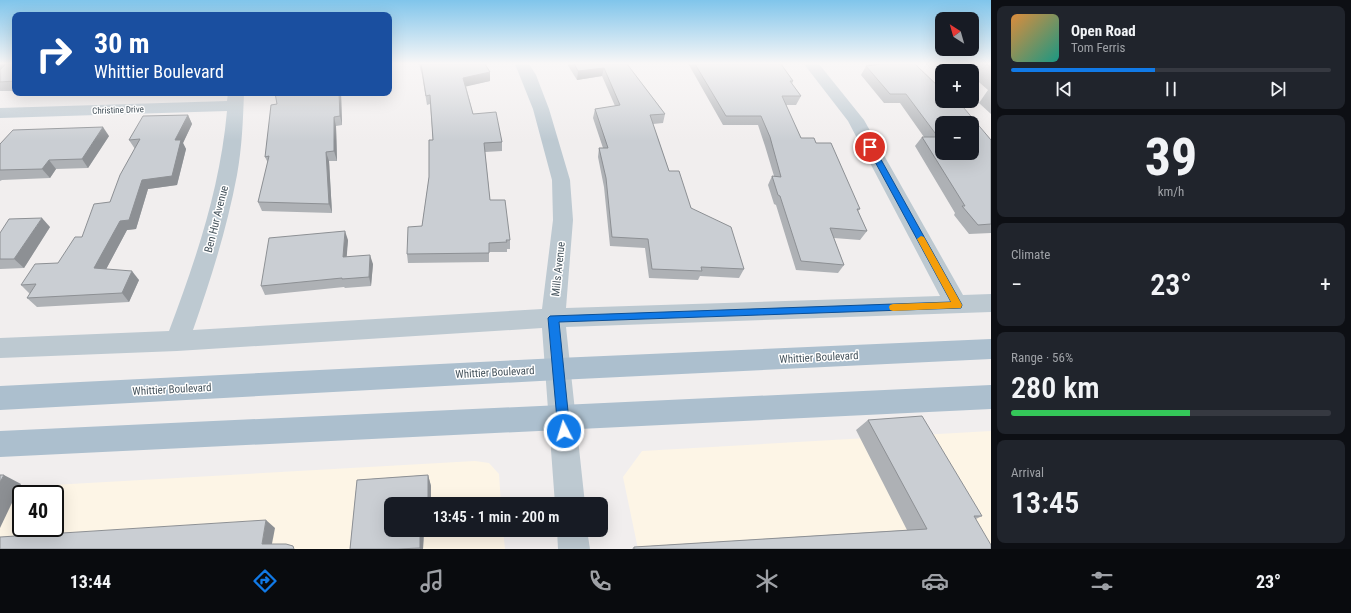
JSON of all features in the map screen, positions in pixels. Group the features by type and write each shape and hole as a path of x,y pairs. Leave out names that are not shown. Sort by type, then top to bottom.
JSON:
{"main road":[{"name":"Whittier Boulevard","path":"0,398 558,369 991,349"},
{"path":"0,444 991,398"}],"street":[{"name":"Mills Avenue","path":"534,90 541,109 560,180 563,220 553,318 569,497"},
{"path":"832,90 856,120 957,305"},
{"name":"Christine Drive","path":"0,113 236,100"},
{"name":"Ben Hur Avenue","path":"177,341 204,267 224,190 233,138 236,100"},
{"path":"0,348 177,341 553,318 991,303"},
{"path":"573,537 574,549"}],"shaded area":[{"path":"991,431 991,549 638,549 623,477 642,451"},
{"path":"475,461 489,463 499,474 501,497 384,497 384,537 504,537 505,549 0,549 0,488 12,487 12,537 64,537 64,485 53,485"}],"building":[{"path":"425,90 466,90 473,114 496,112 502,142 484,143 490,200 505,200 510,240 506,240 507,242 489,243 489,253 407,254 408,227 422,226 429,177 429,140 433,140 430,95 426,96"},
{"path":"613,90 646,90 665,114 650,115 669,171 679,171 691,208 731,227 744,269 701,267 702,271 652,269 648,239 612,237 606,178 599,148 608,148 595,109 620,105"},
{"path":"710,90 796,90 801,96 782,96 801,138 814,138 816,143 831,143 860,209 857,209 867,231 830,228 844,265 801,261 772,176 781,177 770,137 761,116 726,116"},
{"path":"886,90 935,90 935,108 964,108 971,116 935,116 935,133 906,94 890,94"},
{"path":"276,96 339,96 340,116 334,117 334,151 326,152 329,204 258,202 269,156 265,157 271,105 277,104"},
{"path":"188,115 175,140 181,140 172,176 142,180 129,220 120,221 94,268 132,271 122,293 27,298 36,284 21,285 35,264 58,263 75,237 82,237 94,204 110,202 120,175 140,139 129,140 143,116"},
{"path":"979,126 991,140 991,224 978,225 962,206 965,206 936,160 979,160"},
{"path":"103,127 82,159 49,160 42,169 0,170 0,144 13,130"},
{"path":"922,137 935,137 935,158"},
{"path":"42,218 14,259 0,259 0,233 9,219"},
{"path":"345,231 343,257 370,255 369,277 342,278 261,286 269,238"},
{"path":"922,416 982,516 974,516 991,545 991,549 634,549 634,547 927,529 868,420"},
{"path":"0,475 4,475 0,482"},
{"path":"428,475 428,497 384,497 384,537 420,537 420,548 350,549 357,480"},
{"path":"266,520 262,544 286,544 293,546 294,549 0,549 0,537 64,537 64,533"}],"slow traffic":[{"path":"893,307 957,305 921,239"}],"route":[{"path":"564,431 553,318 957,305 870,147"}]}
